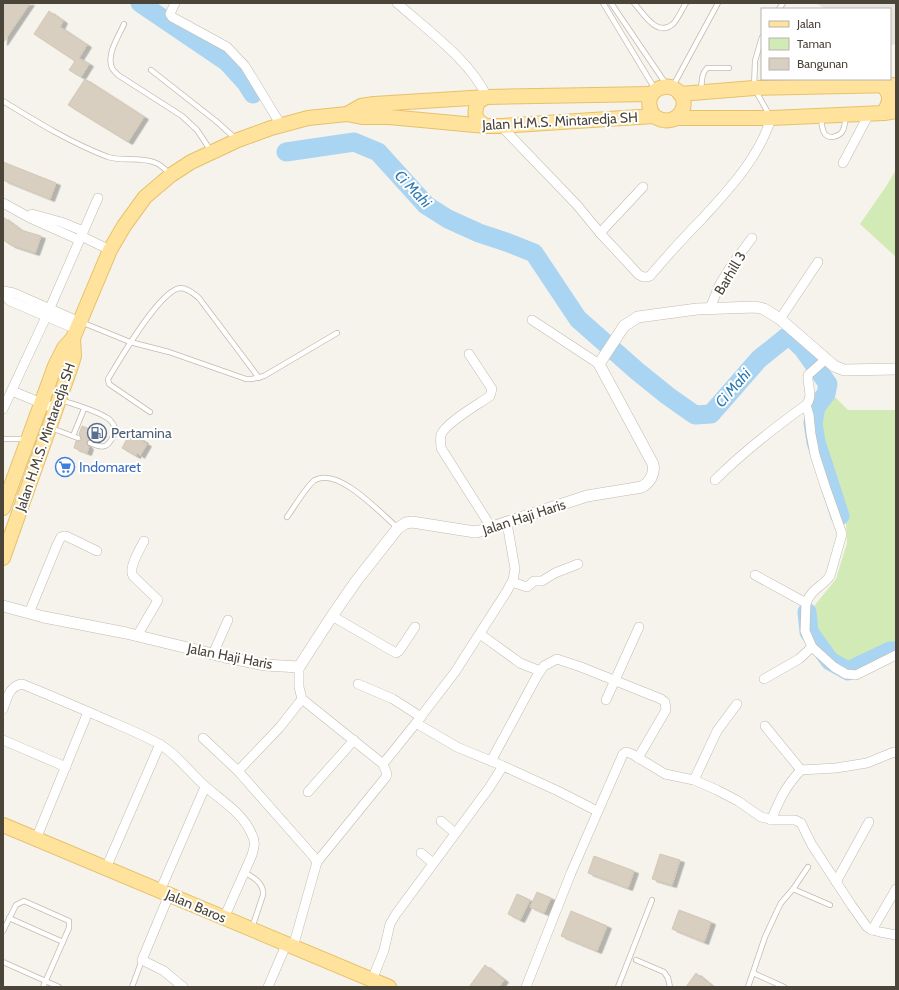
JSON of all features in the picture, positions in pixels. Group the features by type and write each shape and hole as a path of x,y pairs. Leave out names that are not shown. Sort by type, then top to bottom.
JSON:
{"main road":[{"name":"Jalan H.M.S. Mintaredja SH","path":"348,114 361,106 374,104 485,97 666,90 701,92 754,88 889,86"},
{"path":"889,86 890,112"},
{"name":"Jalan H.M.S. Mintaredja SH","path":"666,90 649,99 649,106 654,116 659,120 665,121 671,121 676,118 771,118 890,112"},
{"path":"666,90 684,104 680,114 676,118"},
{"path":"485,97 478,102 475,114 478,122 486,126"},
{"name":"Jalan H.M.S. Mintaredja SH","path":"3,508 60,356 76,330 110,250 124,226 145,197 171,175 191,162 238,140 281,125 308,118 348,114 362,117 389,117 486,126 654,116"},
{"name":"Jalan H.M.S. Mintaredja SH","path":"3,558 74,356 76,330"},
{"name":"Jalan Baros","path":"3,825 389,987"}],"street":[{"path":"175,3 170,14 172,17 228,46 245,66 281,125"},
{"path":"397,3 452,52 477,80 485,97"},
{"path":"843,163 869,114"},
{"path":"501,126 577,205 600,233 639,275 643,277 650,276 728,190 748,165 766,134 771,118"},
{"path":"600,233 643,187"},
{"path":"3,409 48,312 98,198"},
{"path":"3,202 32,219 81,236 110,250"},
{"name":"Barhill 3","path":"710,308 731,266 752,238"},
{"path":"780,318 818,262"},
{"path":"3,292 14,293 76,330"},
{"path":"532,320 602,360 624,326 638,317 710,308 755,306 780,318 823,361 834,366 844,370 896,369"},
{"path":"469,354 492,389 492,392 490,396 447,426 441,435 440,443 491,527"},
{"name":"Jalan Haji Haris","path":"398,528 406,523 412,522 475,532 507,523 587,496 642,487 650,480 654,471 653,464 602,360"},
{"path":"714,480 731,463 810,401 811,396 808,378 811,372 823,361"},
{"path":"12,391 42,403 58,404"},
{"path":"806,405 815,455 842,534 830,576 826,581 813,590 806,603 805,631 812,647 834,667 850,675 856,675 896,655"},
{"path":"382,764 419,720 456,672 512,582 515,569 507,523"},
{"path":"268,987 290,946 317,862 387,774 382,764 302,699 299,686 299,667 357,580 398,528"},
{"path":"29,613 61,537 66,536 97,551"},
{"path":"137,636 158,600 133,576 131,572 132,566 144,541"},
{"path":"512,582 527,587 534,581 542,581 555,573 578,564"},
{"path":"755,575 806,603"},
{"name":"Jalan Haji Haris","path":"3,606 266,665 299,667"},
{"path":"332,616 396,653 402,647 415,627"},
{"path":"213,654 228,620"},
{"path":"606,700 640,627"},
{"path":"480,634 520,663 540,671"},
{"path":"764,679 799,659 812,647"},
{"path":"491,761 540,671 548,663 557,659 615,680 665,702 666,710 638,758"},
{"path":"3,709 14,686 22,684 160,744 188,768 205,787 237,814 249,828 255,841 252,855 224,918"},
{"path":"358,684 393,699 457,747 558,791 597,811"},
{"path":"238,771 280,727 302,699"},
{"path":"694,780 717,731 737,704"},
{"path":"36,839 88,712"},
{"path":"765,726 801,770"},
{"path":"203,738 238,771 317,862"},
{"path":"3,740 66,767"},
{"path":"308,792 354,740"},
{"path":"106,868 160,744"},
{"path":"526,987 597,811 623,754 626,752 629,752 665,774 694,780 731,798 761,817 771,820 795,820 803,824 812,845 861,919 872,930 896,935"},
{"path":"771,820 781,796 790,781 801,770 836,768 867,763 895,752"},
{"path":"372,980 384,950 390,924 396,914 489,788 503,766"},
{"path":"183,987 164,971 142,960 165,893 205,787"},
{"path":"441,821 455,834"},
{"path":"836,882 869,822"},
{"path":"421,853 433,863"},
{"path":"872,930 896,889"}],"lane":[{"path":"603,3 666,90"},
{"path":"611,3 666,90"},
{"path":"634,3 653,25 660,28 666,28 673,24 686,3"},
{"path":"666,90 718,3"},
{"path":"124,24 110,59 112,69 118,75 182,116 196,130 212,152"},
{"path":"761,40 755,61 754,88 771,118"},
{"path":"701,92 703,71 707,68 729,68"},
{"path":"151,70 238,140"},
{"path":"3,101 38,123 89,150 111,158 149,160 158,164 171,175"},
{"path":"821,116 822,128 825,134 830,137 836,137 842,133 846,115"},
{"path":"150,412 108,382 108,379 130,342 150,315 163,299 181,288 190,291 199,298 259,378"},
{"path":"76,330 169,352 246,379 259,378 337,333"},
{"path":"58,404 84,409 99,414 110,420 115,428 111,440 105,446 90,443"},
{"path":"49,427 75,437 84,409"},
{"path":"3,439 29,439"},
{"path":"287,517 314,480 325,477 337,479 351,488 398,528"},
{"path":"748,987 770,925 781,903 793,889 808,867"},
{"path":"244,872 257,881 263,890 263,895 251,930"},
{"path":"793,889 830,905"},
{"path":"618,987 652,900"},
{"path":"3,931 16,905 24,901 69,921 69,928 43,987"},
{"path":"9,918 63,942"},
{"path":"132,987 142,960"},
{"path":"636,960 664,972 670,987"},
{"path":"3,962 59,987"},
{"path":"753,973 784,987"}],"shaded area":[{"path":"815,3 896,3 896,44 891,44 891,8 824,8"}],"green space":[{"path":"896,170 896,257 860,224"},
{"path":"833,395 848,410 896,410 896,646 871,653 849,667 834,658 816,637 811,621 815,605 836,579 847,543 846,521 819,442 819,413 822,403"}],"building":[{"path":"3,3 30,3 3,43"},
{"path":"49,11 63,21 60,27 87,45 79,58 89,64 81,77 69,70 75,61 34,34"},
{"path":"85,79 144,117 128,142 68,105"},
{"path":"3,162 56,183 50,199 3,180"},
{"path":"3,217 21,230 41,236 35,253 11,245 3,240"},
{"path":"82,426 95,431 92,440 88,440 86,442 89,447 87,453 74,448 76,441 80,441 82,439 79,434"},
{"path":"130,433 147,444 140,456 137,453 136,456 122,448"},
{"path":"660,854 680,860 672,885 652,879"},
{"path":"594,856 634,871 628,888 588,873"},
{"path":"537,892 551,898 544,913 530,907"},
{"path":"517,894 530,900 520,920 508,914"},
{"path":"679,910 711,922 704,942 672,929"},
{"path":"571,911 607,926 597,951 561,936"},
{"path":"485,965 504,980 499,987 469,987"},
{"path":"696,973 713,987 686,987"}],"waterway":[{"name":"Ci Mahi","path":"140,3 227,62 246,83 253,94"},
{"name":"Ci Mahi","path":"286,152 354,142 378,152 426,205 448,219 479,233 534,253 578,319 637,371 695,415 711,414 759,359 789,335 803,349 828,384 826,394 816,407 813,423 816,442 840,516"},
{"name":"Ci Mahi","path":"807,612 809,632 830,661 848,671 890,651 896,651"}],"place":[{"name":"Pertamina","path":"97,433"},
{"name":"Indomaret","path":"65,467"}]}
